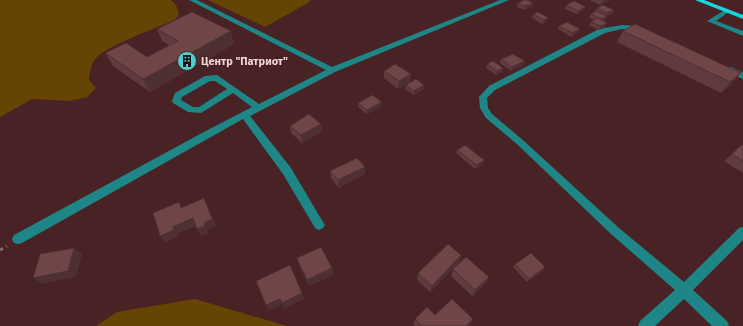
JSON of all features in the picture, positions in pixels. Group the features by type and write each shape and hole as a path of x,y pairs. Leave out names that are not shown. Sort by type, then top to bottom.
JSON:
{"main road":[{"path":"698,0 743,17"}],"street":[{"path":"192,0 332,70"},
{"path":"18,239 244,114 332,70 506,0"},
{"path":"727,11 711,21 743,34"},
{"path":"648,32 626,27 614,27 602,31 492,88 483,97 484,108 489,116 521,143 615,231 684,290 722,326"},
{"path":"722,66 743,76"},
{"path":"233,89 201,110 191,110 176,100 178,95 208,78 216,78 233,89 258,107"},
{"path":"244,114 287,171 319,225"},
{"path":"645,326 743,232"}],"shaded area":[{"path":"0,0 171,0 176,5 179,14 175,20 112,47 97,57 92,65 89,80 96,88 87,97 70,101 32,99 0,117"},
{"path":"208,0 309,0 311,1 265,27"},
{"path":"195,299 287,326 96,326 117,312"}],"building":[{"path":"524,0 533,3 525,6 518,3"},
{"path":"574,1 586,7 578,11 566,5"},
{"path":"603,5 614,10 607,13 597,8"},
{"path":"596,11 607,16 602,19 591,14"},
{"path":"192,12 231,31 143,79 105,53 126,43 147,57 178,41 157,29"},
{"path":"538,12 549,18 544,20 533,14"},
{"path":"597,18 607,23 601,26 591,22"},
{"path":"567,22 580,29 573,33 559,26"},
{"path":"635,24 741,73 730,82 623,31"},
{"path":"513,54 525,61 512,67 501,59"},
{"path":"493,61 503,68 497,71 487,64"},
{"path":"395,64 411,74 399,81 384,71"},
{"path":"416,79 424,85 414,91 406,85"},
{"path":"372,95 382,102 367,110 358,103"},
{"path":"309,114 321,124 301,135 290,126"},
{"path":"743,144 743,161 732,154"},
{"path":"465,145 484,160 477,165 457,150"},
{"path":"357,158 365,167 338,180 330,171"},
{"path":"204,198 212,219 204,223 205,226 197,229 193,218 173,227 174,230 160,236 153,213 179,202 181,208"},
{"path":"448,244 461,255 432,286 418,273"},
{"path":"321,247 332,268 307,280 297,258"},
{"path":"74,248 68,271 33,278 40,254"},
{"path":"531,253 545,267 529,279 515,264"},
{"path":"466,257 489,277 475,290 453,269"},
{"path":"290,265 302,293 282,303 280,299 266,305 256,281"},
{"path":"452,299 473,319 466,326 422,326 415,319 427,307 435,315"}],"place":[{"name":"Центр \"Патриот\"","path":"187,61"}]}
